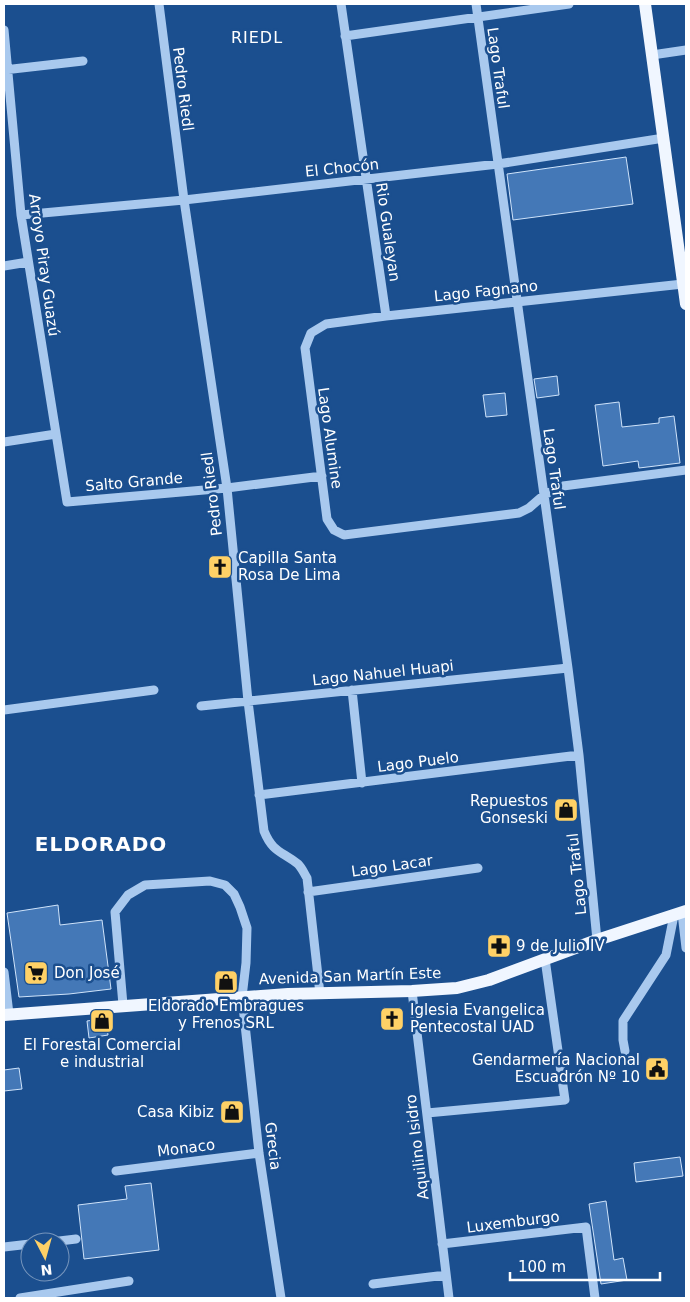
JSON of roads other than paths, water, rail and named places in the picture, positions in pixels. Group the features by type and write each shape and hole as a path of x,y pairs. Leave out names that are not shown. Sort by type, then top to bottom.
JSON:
{"main road":[{"path":"644,4 686,304"},
{"name":"Avenida San Martín Este","path":"6,1014 242,997 412,992 457,988 481,982 597,940 681,913"}],"street":[{"name":"Pedro Riedl","path":"158,4 184,200 226,488 248,701 264,831 268,841 275,849 300,866 307,878 320,994"},
{"name":"Rio Gualeyan","path":"341,4 386,316"},
{"name":"Lago Traful","path":"476,4 568,668 579,755 597,940"},
{"path":"345,36 569,4"},
{"name":"Arroyo Piray Guazú","path":"4,30 6,69 21,215 67,502"},
{"path":"652,55 686,50"},
{"path":"6,69 83,61"},
{"name":"El Chocón","path":"21,215 367,180 498,164 664,138"},
{"path":"4,266 28,262"},
{"name":"Lago Fagnano","path":"304,348 311,333 326,324 684,284"},
{"name":"Lago Alumine","path":"304,348 327,519 334,530 344,535 519,513 529,508 544,495"},
{"path":"4,442 56,434"},
{"path":"544,495 564,486 686,470"},
{"name":"Salto Grande","path":"67,502 226,488 322,476"},
{"name":"Lago Nahuel Huapi","path":"201,706 568,668"},
{"path":"4,710 154,690"},
{"path":"352,690 362,782"},
{"name":"Lago Puelo","path":"260,795 579,755"},
{"name":"Lago Lacar","path":"308,892 478,868"},
{"path":"123,1005 115,912 128,895 145,885 210,882 225,885 234,894 247,928 246,963 242,997"},
{"path":"681,913 686,948"},
{"path":"625,1051 623,1021 666,955 681,913"},
{"path":"427,1113 565,1100 545,959"},
{"path":"4,972 6,1014"},
{"name":"Aquilino Isidro","path":"412,992 449,1298"},
{"name":"Grecia","path":"242,997 259,1153 281,1298"},
{"name":"Monaco","path":"116,1171 259,1153"},
{"name":"Luxemburgo","path":"442,1244 586,1227 595,1298"},
{"path":"70,1240 76,1240"},
{"path":"4,1247 20,1245"},
{"path":"372,1284 446,1275"},
{"path":"20,1298 129,1281"}],"place":[{"name":"Capilla Santa Rosa De Lima","path":"220,567"},
{"name":"Repuestos Gonseski","path":"566,810"},
{"name":"9 de Julio IV","path":"499,946"},
{"name":"Don José","path":"36,973"},
{"name":"Eldorado Embragues y Frenos SRL","path":"226,982"},
{"name":"Iglesia Evangelica Pentecostal UAD","path":"392,1019"},
{"name":"El Forestal Comercial e industrial","path":"102,1021"},
{"name":"Gendarmería Nacional Escuadrón Nº 10","path":"657,1069"},
{"name":"Casa Kibiz","path":"232,1112"}],"district":[{"name":"RIEDL","path":"257,37"},
{"name":"ELDORADO","path":"101,844"}]}
